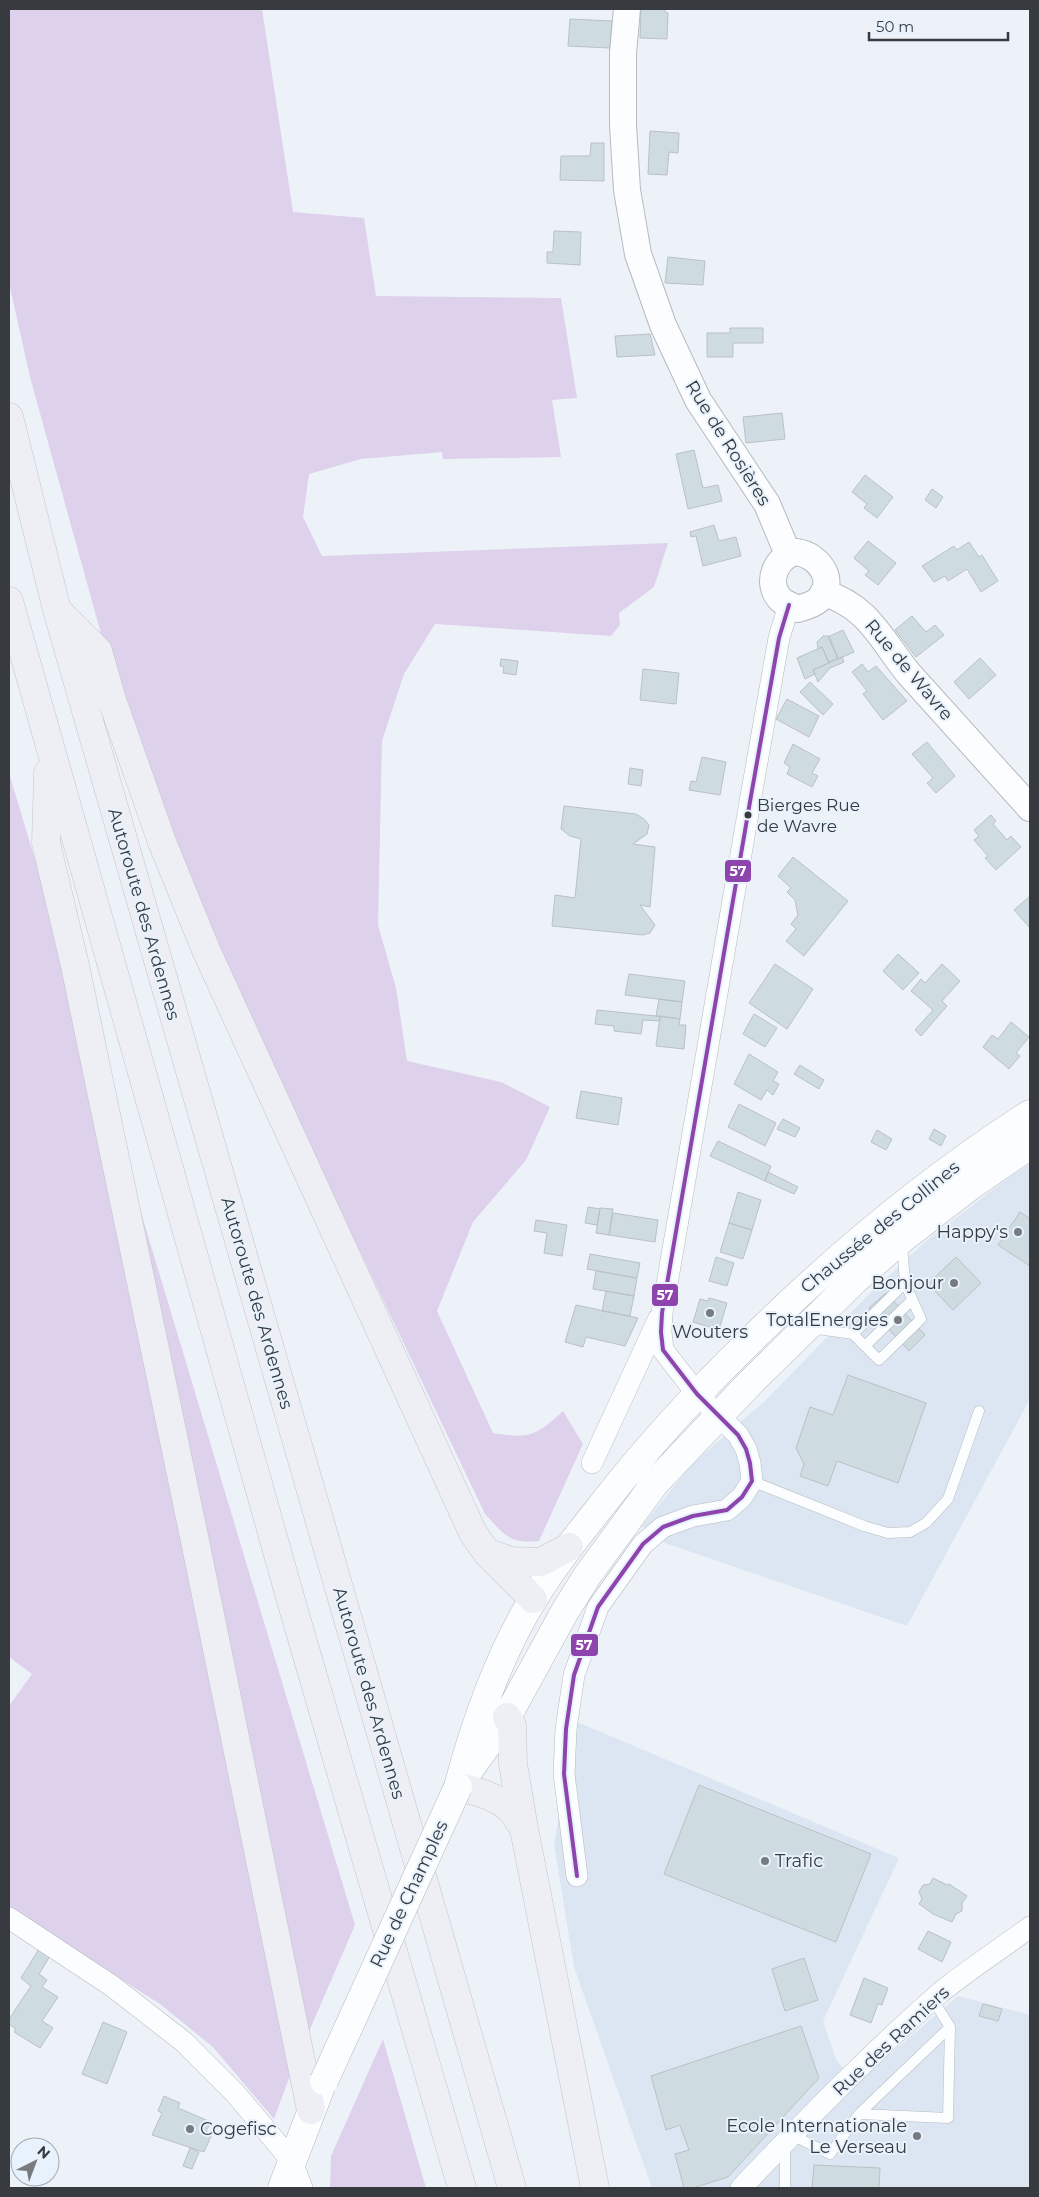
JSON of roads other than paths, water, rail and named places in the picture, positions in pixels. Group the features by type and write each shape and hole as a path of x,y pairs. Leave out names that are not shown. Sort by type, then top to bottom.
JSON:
{"highway":[{"name":"Autoroute des Ardennes","path":"9,416 57,610 512,2188"},
{"path":"9,601 289,1594 462,2188"},
{"path":"57,610 98,651 112,700 162,842 206,950 473,1533 487,1553 533,1599"},
{"path":"49,747 46,843 74,961 311,2110"},
{"path":"487,1553 511,1561 541,1562 569,1547"},
{"path":"507,1717 512,1725 513,1764 524,1829 596,2188"},
{"path":"458,1787 479,1791 510,1809 524,1829"}],"main road":[{"name":"Chaussée des Collines","path":"533,1599 569,1547 634,1464 697,1394 797,1294 837,1257 959,1162 1030,1114"},
{"name":"Chaussée des Collines","path":"475,1746 507,1717 564,1613 617,1532 655,1483 718,1415 856,1279 969,1186 1030,1145"},
{"path":"475,1746 490,1722 511,1676 536,1631 538,1622 533,1599"},
{"name":"Rue de Champles","path":"282,2188 311,2110 475,1746"}],"street":[{"name":"Rue de Rosières","path":"627,9 623,53 623,125 627,190 638,254 663,325 698,400 767,504 788,554"},
{"path":"805,553 818,561 826,578 823,593 817,601 798,609 780,599 774,588 774,578 776,568 781,559 788,554 805,553"},
{"name":"Rue de Wavre","path":"823,593 839,597 861,613 894,652 909,674 1030,808"},
{"path":"577,1876 564,1774 566,1730 574,1675 598,1607 643,1544 663,1527 694,1516 727,1510 742,1497 752,1482 746,1449 738,1435 697,1394 663,1350 660,1332 779,638 789,605"},
{"path":"592,1463 662,1312"},
{"path":"9,1919 112,1986 184,2042 235,2093 292,2162 302,2188"},
{"name":"Rue des Ramiers","path":"741,2188 877,2051 933,2000 1030,1927"}],"lane":[{"path":"806,1328 853,1334 878,1360 886,1353 921,1319 905,1283 902,1240"},
{"path":"853,1334 905,1283"},
{"path":"865,1346 912,1300"},
{"path":"752,1482 864,1526 888,1533 910,1532 926,1523 948,1499 979,1411"},
{"path":"859,2114 948,2118 950,2027 933,2000"},
{"path":"785,2188 785,2149 792,2135 830,2154 859,2114 950,2027"}],"place":[{"name":"Bierges Rue de Wavre","path":"748,815"},
{"name":"Happy's","path":"1018,1232"},
{"name":"Bonjour","path":"954,1283"},
{"name":"Wouters","path":"710,1313"},
{"name":"TotalEnergies","path":"898,1320"},
{"name":"Trafic","path":"765,1861"},
{"name":"Cogefisc","path":"190,2129"},
{"name":"Ecole Internationale Le Verseau","path":"917,2136"}]}
